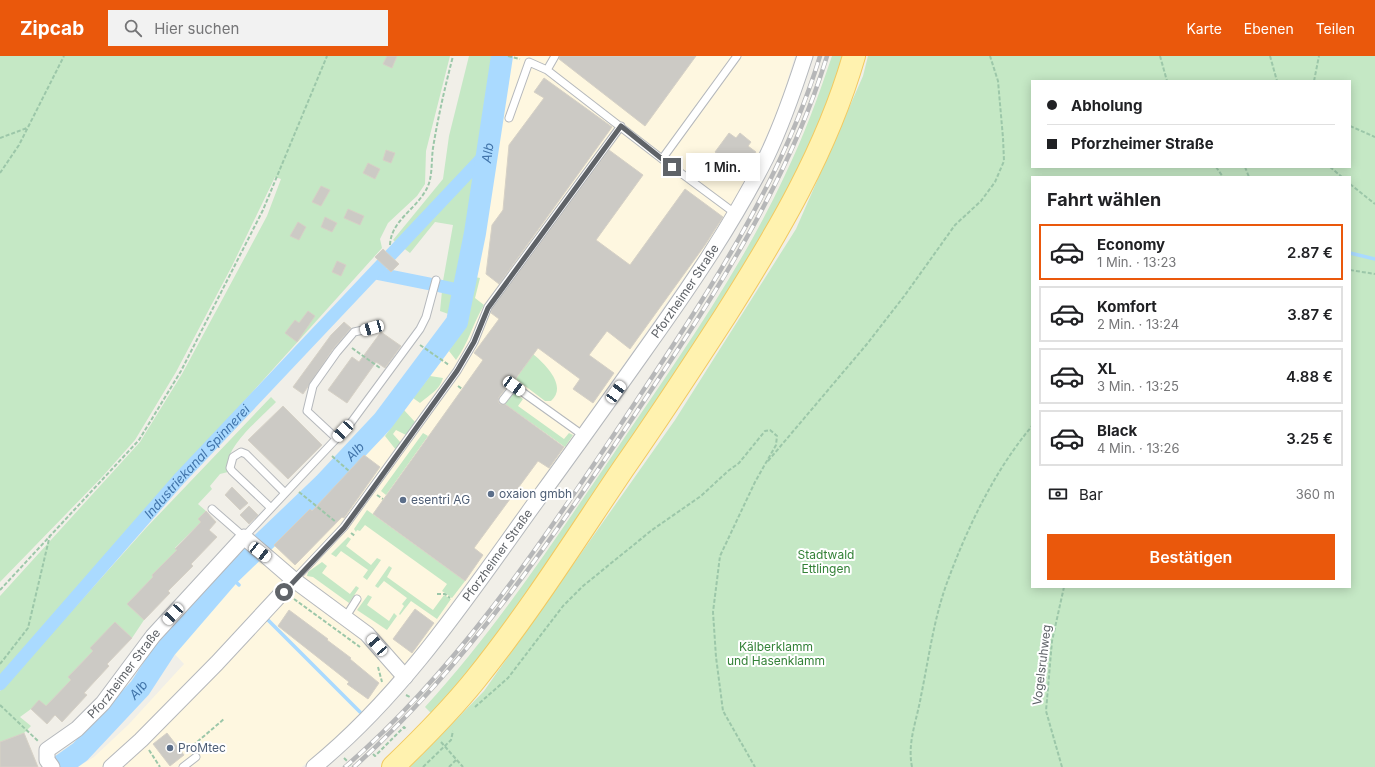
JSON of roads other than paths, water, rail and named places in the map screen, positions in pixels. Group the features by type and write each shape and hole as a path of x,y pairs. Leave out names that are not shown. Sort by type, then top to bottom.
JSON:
{"main road":[{"path":"393,767 429,732 469,686 517,624 673,396 760,260 804,182 839,103 854,56"}],"street":[{"name":"Pforzheimer Straße","path":"314,767 388,698 435,640 584,436 689,288 736,214 767,155 787,109 805,56"},
{"name":"Pforzheimer Straße","path":"49,759 103,703 153,636 247,540"},
{"path":"247,540 294,580 368,634 405,677"},
{"path":"112,767 165,717 294,580"}],"lane":[{"path":"547,70 555,56"},
{"path":"662,159 737,56"},
{"path":"509,118 529,62 547,70 736,214"},
{"path":"294,580 344,528 457,371 474,342 488,308 621,126"},
{"path":"212,509 247,540 271,508 350,424 388,373 426,317 436,280"},
{"path":"336,438 307,411 313,386 354,332 372,328"},
{"path":"504,400 514,386 584,436"},
{"path":"271,508 232,471 230,468 233,457 241,452 246,454 285,493"},
{"path":"345,618 357,599"},
{"path":"183,767 196,757"}],"waterway":[{"name":"Alb","path":"59,767 80,752 140,688 166,648 229,575 324,484 383,421 457,322 475,233 502,56"},
{"name":"Industriekanal Spinnerei","path":"0,684 179,479 487,153"},
{"path":"1351,253 1375,259"},
{"path":"375,273 430,284"},
{"path":"440,286 463,291"},
{"path":"229,575 239,585"},
{"path":"265,617 360,712"}],"railway":[{"path":"345,767 386,729 424,690 460,648 527,561 621,424 707,292 759,201 803,106 820,56"},
{"path":"354,767 434,686 471,643 540,553 573,507 636,413 719,285 769,197 791,151 827,56"}],"place":[{"name":"oxaion gmbh","path":"491,494"},
{"name":"esentri AG","path":"403,500"},
{"name":"ProMtec","path":"170,748"}],"park label":[{"name":"Stadtwald Ettlingen","path":"826,562"},
{"name":"Kälberklamm und Hasenklamm","path":"776,654"}]}
